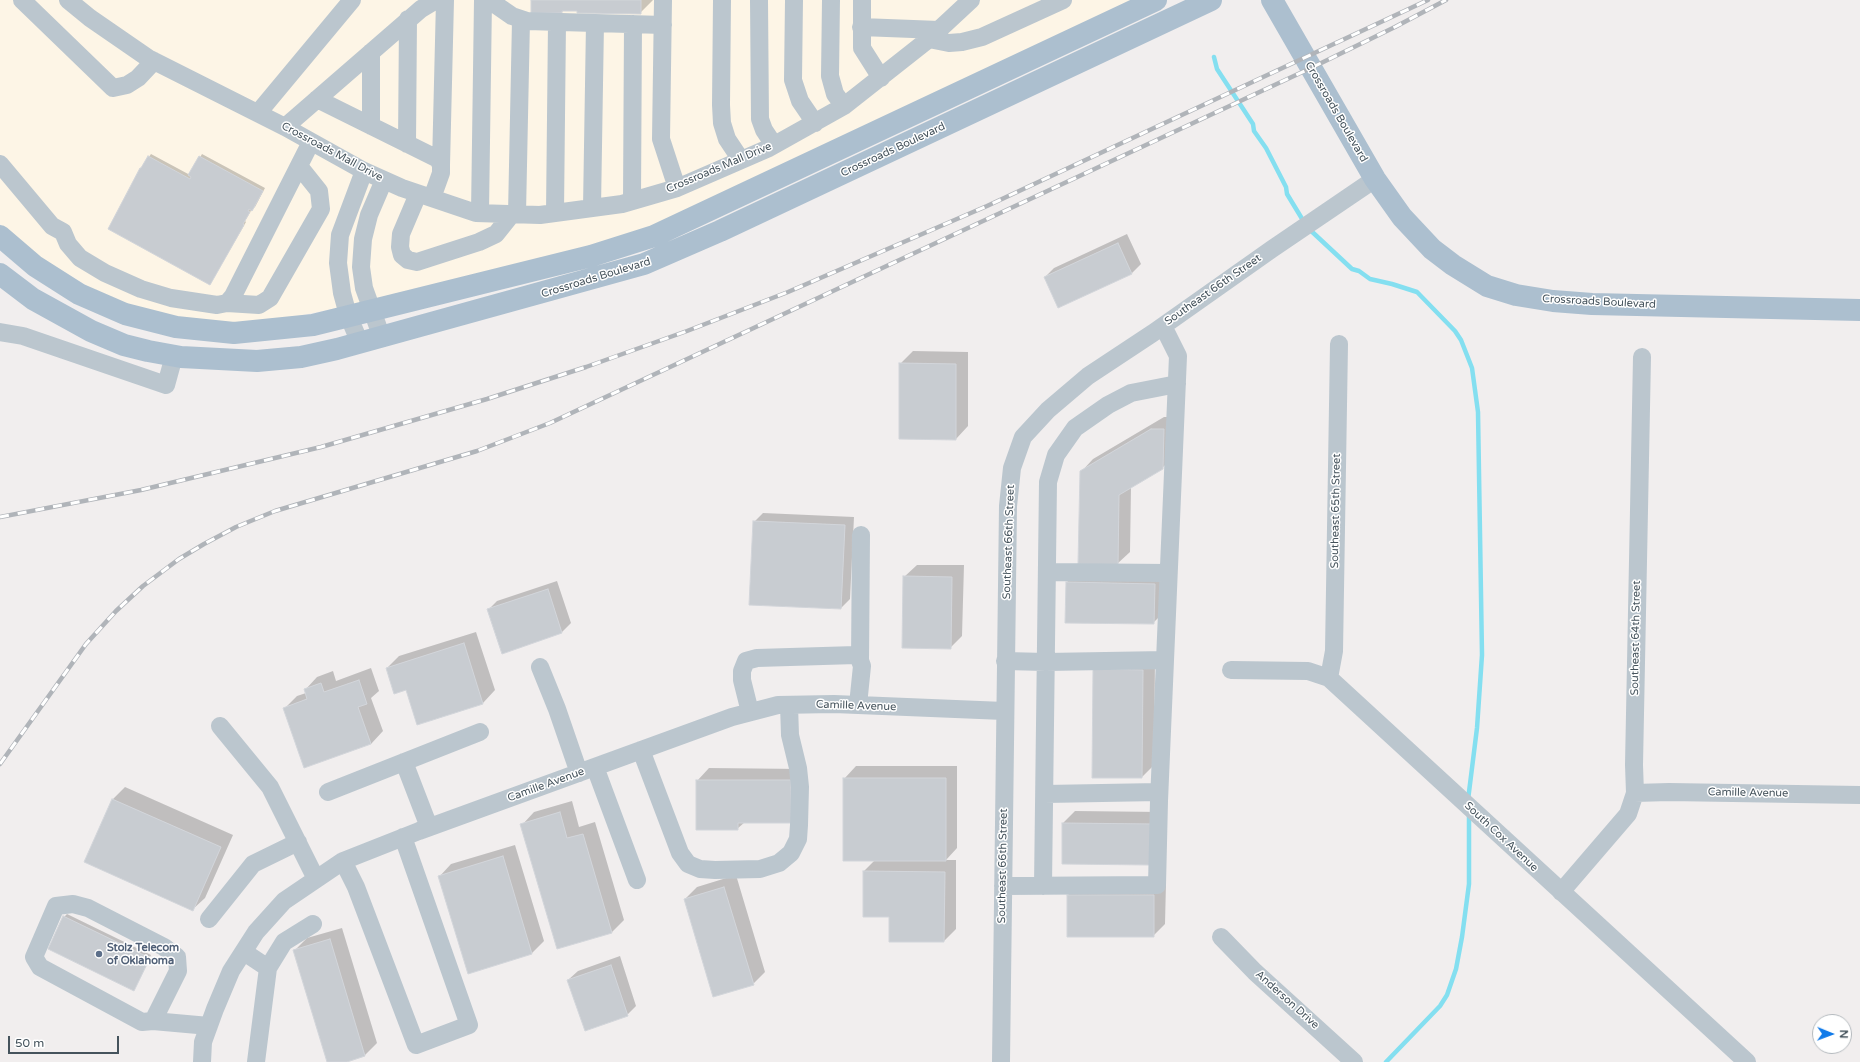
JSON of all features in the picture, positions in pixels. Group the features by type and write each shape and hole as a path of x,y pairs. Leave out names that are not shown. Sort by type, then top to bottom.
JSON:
{"main road":[{"name":"Crossroads Boulevard","path":"0,236 35,266 79,294 125,314 176,327 234,333 313,325 372,309 591,256 654,236 1156,0"},
{"name":"Crossroads Boulevard","path":"0,274 33,299 91,331 124,345 174,356 220,361 257,361 302,357 382,338 644,264 713,234 1211,0"},
{"name":"Crossroads Boulevard","path":"1272,0 1375,179 1402,217 1432,249 1453,265 1487,286 1516,296 1552,301 1592,304 1860,310"}],"street":[{"path":"22,0 113,88 127,85 138,78 154,61"},
{"name":"Crossroads Mall Drive","path":"68,0 90,18 154,61 285,127 364,172 425,196 480,213 514,214 554,213 622,204 677,188 774,145 844,106 934,35 971,0"},
{"path":"258,113 352,0"},
{"path":"285,127 421,8 436,0"},
{"path":"445,0 441,173 401,234 400,247 402,255 408,260 417,262 480,242 496,234 514,214 521,20"},
{"path":"480,213 483,0"},
{"path":"489,0 512,16 521,20 663,25"},
{"path":"663,0 661,139 677,188"},
{"path":"759,0 760,119 764,130 774,145"},
{"path":"794,0 793,80 800,101 815,122"},
{"path":"831,0 830,76 835,94 844,106"},
{"path":"862,0 862,48 881,78"},
{"path":"861,27 934,35 949,43 962,42 982,37 1063,0"},
{"path":"722,5 722,123 727,139 741,160"},
{"path":"407,144 408,19"},
{"path":"554,213 557,22"},
{"path":"592,208 595,23"},
{"path":"632,201 633,24"},
{"path":"371,52 371,126"},
{"path":"317,99 438,159 441,164"},
{"path":"227,303 233,296 311,142"},
{"path":"0,164 52,226 63,232 68,244 80,258 105,273 141,289 171,298 218,304 227,303 259,305 270,298 321,208 319,191 299,166"},
{"path":"360,343 348,315 342,293 338,263 340,235 364,172"},
{"name":"Southeast 66th Street","path":"1001,1062 1004,711 1008,506 1012,468 1023,437 1048,410 1088,376 1163,326 1375,179"},
{"path":"382,338 364,288 361,267 363,239 369,215 384,180"},
{"path":"1003,886 1157,885 1159,792 1178,356 1163,326"},
{"path":"0,332 23,336 166,385 174,356"},
{"name":"Southeast 65th Street","path":"1329,678 1334,651 1339,344"},
{"name":"Southeast 64th Street","path":"1561,892 1628,814 1635,793 1634,765 1642,358"},
{"path":"1043,886 1048,482 1056,455 1075,428 1108,405 1131,393 1177,384"},
{"path":"860,661 861,535"},
{"path":"1047,572 1168,573"},
{"path":"750,712 742,680 742,671 746,661 757,658 856,655 862,666 858,705"},
{"path":"1005,661 1046,662 1165,660"},
{"path":"540,667 557,710 587,770 637,880"},
{"name":"South Cox Avenue","path":"1231,670 1308,671 1329,678 1747,1062"},
{"name":"Camille Avenue","path":"202,1062 203,1042 209,1026 232,971 256,932 284,901 343,861 428,827 732,716 778,705 858,705 1004,711"},
{"path":"641,750 680,854 688,864 700,869 760,869 779,863 791,853 798,839 800,787 798,768 790,734 789,705"},
{"path":"220,726 270,786 316,880"},
{"path":"328,792 480,732"},
{"path":"404,762 428,827"},
{"path":"1045,794 1159,792"},
{"name":"Camille Avenue","path":"1635,793 1669,792 1860,795"},
{"path":"343,861 356,887 416,1045 469,1025 403,837"},
{"path":"209,919 253,864 298,842"},
{"path":"153,1021 178,971 177,957 164,947 88,908 73,904 56,906 34,957 40,967 128,1016 142,1022 153,1021 209,1026"},
{"path":"256,1062 268,968 284,942 313,924"},
{"name":"Anderson Drive","path":"1222,937 1255,972 1354,1062"},
{"path":"244,952 268,968"}],"shaded area":[{"path":"0,0 1136,0 646,229 579,251 395,296 274,321 232,324 186,320 107,298 27,249 0,224"}],"building":[{"path":"531,0 641,0 641,14 577,13 577,11 562,11 562,13 531,13"},
{"path":"148,156 190,179 191,177 188,175 199,156 263,191 252,211 249,209 248,211 250,212 243,224 244,225 210,285 108,229 140,168"},
{"path":"1118,243 1132,274 1058,308 1044,277"},
{"path":"899,363 956,364 956,440 899,439"},
{"path":"1151,429 1164,429 1163,469 1119,495 1118,565 1078,564 1080,471"},
{"path":"753,521 845,525 841,609 749,605"},
{"path":"903,576 952,577 951,649 902,648"},
{"path":"1066,582 1155,584 1154,624 1065,623"},
{"path":"548,589 562,633 502,654 487,609"},
{"path":"464,643 483,704 417,725 406,690 394,694 386,668"},
{"path":"1093,669 1143,670 1142,778 1092,778"},
{"path":"359,680 367,704 358,707 371,744 304,768 283,708 307,699 304,689 321,683 324,692"},
{"path":"843,778 946,778 946,861 843,861"},
{"path":"696,780 791,780 791,823 738,823 738,830 696,830"},
{"path":"112,799 221,847 193,911 84,862"},
{"path":"560,812 567,838 583,834 612,933 557,949 520,824"},
{"path":"1062,823 1151,824 1150,865 1062,864"},
{"path":"503,856 532,954 468,974 438,876"},
{"path":"863,871 945,872 944,942 889,942 889,917 863,917"},
{"path":"724,887 754,985 713,997 684,899"},
{"path":"1067,895 1154,895 1154,937 1067,937"},
{"name":"Stolz Telecom of Oklahoma","path":"63,916 150,958 134,991 48,949"},
{"path":"330,939 365,1056 347,1062 327,1062 293,950"},
{"path":"611,965 628,1016 585,1031 567,980"}],"waterway":[{"path":"1214,57 1217,69 1253,124 1254,131 1266,148 1286,187 1287,194 1304,222"},
{"path":"1308,228 1352,269 1359,271 1370,279 1417,292 1455,331 1461,340 1472,368 1478,412 1482,655 1477,728 1468,800"},
{"path":"1386,1062 1440,1006 1447,995 1456,969 1469,884 1469,813"}],"railway":[{"path":"0,517 141,490 321,447 487,399 586,367 687,331 788,292 987,206 1428,0"},
{"path":"0,764 86,644 116,611 143,586 179,559 236,527 275,511 477,451 550,423 1311,68 1446,0"}],"place":[{"name":"Stolz Telecom of Oklahoma","path":"99,954"}]}
